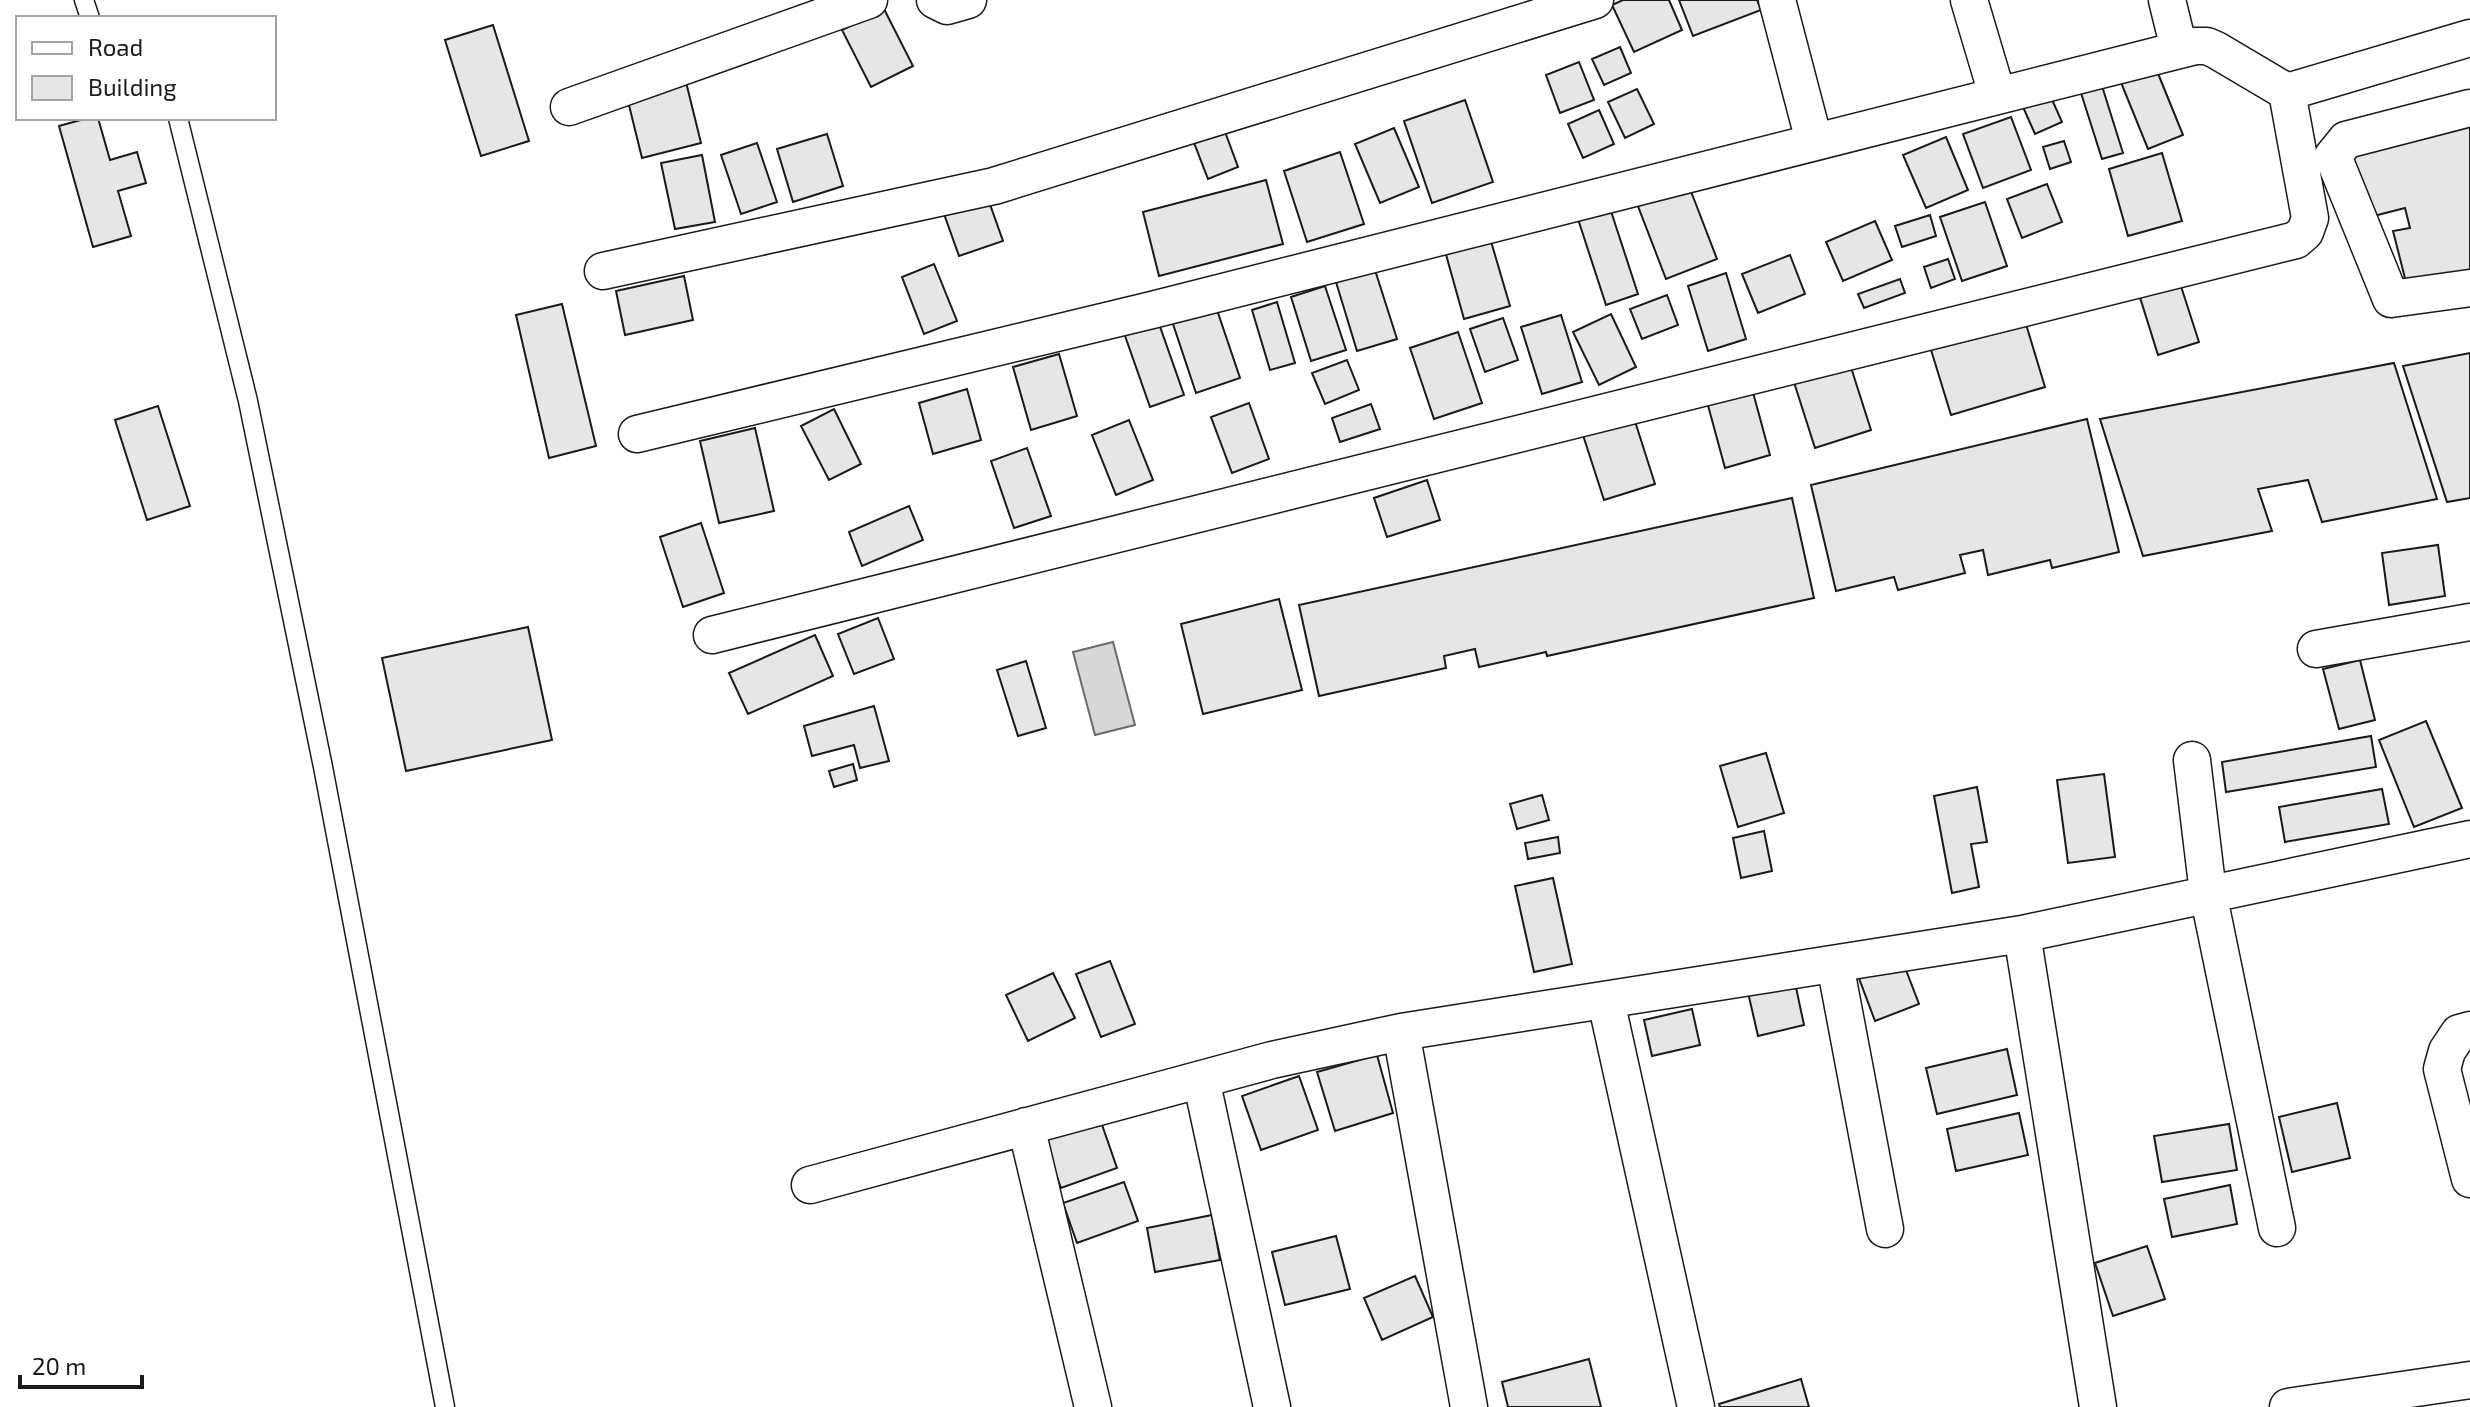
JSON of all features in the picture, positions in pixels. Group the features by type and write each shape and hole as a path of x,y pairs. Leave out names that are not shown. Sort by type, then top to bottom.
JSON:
{"street":[{"path":"569,107 869,0"},
{"path":"935,0 947,6 968,0"},
{"path":"603,271 994,186 1595,0"},
{"path":"1777,0 1814,141"},
{"path":"1969,0 1997,94"},
{"path":"2167,0 2179,49"},
{"path":"637,434 1152,310 2179,49 2207,46 2287,92 2470,38"},
{"path":"712,635 2296,240 2305,232 2310,218 2287,92"},
{"path":"2470,108 2346,140 2333,156 2391,299 2470,288"},
{"path":"2316,649 2470,622"},
{"path":"2192,760 2208,893 2277,1228"},
{"path":"810,1185 1272,1060 1401,1032 2022,934 2470,839"},
{"path":"2022,934 2098,1407"},
{"path":"1835,964 1885,1229"},
{"path":"1606,1001 1696,1407"},
{"path":"2470,1030 2459,1033 2447,1051 2442,1069 2470,1179"},
{"path":"1401,1032 1469,1407"},
{"path":"1201,1079 1272,1407"},
{"path":"1026,1126 1093,1407"},
{"path":"2288,1407 2470,1380"}],"lane":[{"path":"178,120 248,401 323,767 445,1407"}],"shaded area":[{"path":"1113,642 1135,725 1095,735 1073,652"}],"building":[{"path":"1623,0 1669,0 1682,30 1634,52 1612,5"},
{"path":"1679,0 1757,0 1761,10 1693,36"},
{"path":"884,9 913,66 871,87 842,30"},
{"path":"493,25 529,141 481,156 445,40"},
{"path":"1620,47 1631,73 1604,85 1592,59"},
{"path":"1579,62 1594,100 1560,113 1546,75"},
{"path":"2155,66 2183,135 2148,149 2120,80"},
{"path":"685,78 701,143 642,158 626,93"},
{"path":"2102,86 2123,153 2102,159 2081,93"},
{"path":"1637,89 1654,124 1625,138 1608,102"},
{"path":"2050,95 2062,122 2035,134 2023,107"},
{"path":"1465,100 1493,182 1432,203 1404,121"},
{"path":"1599,110 1614,144 1583,158 1568,124"},
{"path":"2011,117 2031,170 1983,188 1963,134"},
{"path":"2470,117 2470,279 2409,294 2393,231 2410,228 2405,208 2362,219 2344,149"},
{"path":"81,120 99,120 110,160 137,152 146,183 118,191 131,236 93,247 59,126"},
{"path":"1394,128 1419,187 1380,203 1355,144"},
{"path":"1224,129 1238,167 1208,179 1193,140"},
{"path":"827,134 843,186 793,202 777,149"},
{"path":"1946,137 1968,190 1926,208 1903,155"},
{"path":"2064,141 2071,162 2050,169 2043,147"},
{"path":"757,143 777,202 741,214 721,155"},
{"path":"1340,152 1364,224 1307,242 1284,171"},
{"path":"2162,153 2182,221 2128,236 2109,169"},
{"path":"702,155 715,222 675,229 661,163"},
{"path":"1266,180 1283,244 1159,276 1143,212"},
{"path":"1687,181 1717,259 1666,279 1636,201"},
{"path":"2047,184 2062,222 2022,238 2007,199"},
{"path":"987,196 1003,241 959,256 943,211"},
{"path":"1985,202 2007,266 1962,281 1940,217"},
{"path":"1609,205 1638,294 1606,305 1577,216"},
{"path":"1930,215 1936,236 1902,247 1895,226"},
{"path":"1875,221 1892,260 1843,281 1826,242"},
{"path":"1490,238 1510,306 1464,319 1445,251"},
{"path":"1790,255 1805,294 1758,313 1742,274"},
{"path":"1948,259 1955,279 1931,288 1924,267"},
{"path":"934,264 957,321 924,334 902,277"},
{"path":"1375,270 1397,339 1357,351 1336,282"},
{"path":"1726,273 1746,339 1708,351 1688,286"},
{"path":"684,276 693,320 625,335 616,291"},
{"path":"2178,277 2199,342 2158,355 2138,291"},
{"path":"1900,279 1905,293 1864,308 1858,294"},
{"path":"1325,286 1346,350 1311,361 1291,297"},
{"path":"1667,295 1678,325 1642,339 1630,309"},
{"path":"1214,301 1240,378 1196,393 1170,315"},
{"path":"1277,302 1295,363 1270,370 1252,310"},
{"path":"562,304 596,446 549,458 516,315"},
{"path":"2022,311 2045,387 1951,415 1928,340"},
{"path":"1611,314 1636,367 1599,385 1573,332"},
{"path":"1561,315 1582,382 1542,394 1521,327"},
{"path":"1157,318 1184,395 1150,407 1123,330"},
{"path":"1503,318 1518,360 1485,372 1470,329"},
{"path":"1458,332 1482,403 1434,419 1410,348"},
{"path":"2470,353 2470,498 2447,502 2403,366"},
{"path":"1059,354 1077,416 1031,430 1013,367"},
{"path":"1848,358 1871,430 1815,448 1792,376"},
{"path":"1347,360 1359,390 1325,404 1312,373"},
{"path":"2394,363 2437,499 2322,522 2308,480 2258,489 2272,531 2143,556 2100,419"},
{"path":"1751,385 1770,455 1725,468 1706,398"},
{"path":"967,389 981,440 933,454 919,403"},
{"path":"1249,403 1269,459 1232,473 1211,417"},
{"path":"1371,404 1380,429 1340,442 1332,418"},
{"path":"158,406 190,506 147,520 115,420"},
{"path":"834,409 861,464 829,480 801,426"},
{"path":"1633,415 1655,484 1604,500 1582,432"},
{"path":"2087,419 2119,552 2052,568 2050,560 1988,575 1983,550 1960,555 1965,573 1898,590 1894,577 1836,591 1811,485"},
{"path":"1129,420 1153,480 1116,495 1092,435"},
{"path":"755,428 774,511 719,523 700,441"},
{"path":"1027,448 1051,516 1014,528 991,461"},
{"path":"1427,480 1440,520 1387,537 1374,498"},
{"path":"1792,498 1814,598 1547,656 1546,652 1479,667 1475,649 1444,656 1446,668 1319,696 1299,605"},
{"path":"909,506 923,540 862,566 849,532"},
{"path":"701,523 724,593 683,607 660,537"},
{"path":"2438,545 2445,596 2389,605 2382,553"},
{"path":"1279,599 1302,690 1203,714 1181,624"},
{"path":"878,618 894,659 854,674 838,634"},
{"path":"528,627 552,740 406,771 382,658"},
{"path":"815,635 833,676 748,714 729,673"},
{"path":"2360,660 2375,720 2339,729 2323,669"},
{"path":"1026,661 1046,728 1018,736 997,670"},
{"path":"874,706 889,761 860,768 854,745 812,756 804,726"},
{"path":"2426,721 2462,808 2414,827 2379,740"},
{"path":"2371,736 2376,767 2226,792 2222,762"},
{"path":"1766,753 1784,813 1738,827 1720,766"},
{"path":"853,764 857,780 834,787 829,771"},
{"path":"2104,774 2115,857 2068,863 2057,780"},
{"path":"1977,787 1987,842 1971,844 1979,887 1952,893 1934,796"},
{"path":"2382,789 2389,824 2285,842 2279,807"},
{"path":"1542,795 1549,820 1517,829 1510,804"},
{"path":"1764,831 1772,871 1741,878 1733,838"},
{"path":"1558,837 1560,853 1528,859 1525,843"},
{"path":"1553,878 1572,964 1534,972 1515,886"},
{"path":"1901,957 1919,1004 1875,1021 1857,973"},
{"path":"1110,961 1135,1024 1101,1037 1076,974"},
{"path":"1053,973 1075,1018 1028,1041 1006,995"},
{"path":"1794,978 1804,1025 1758,1036 1747,988"},
{"path":"1692,1009 1700,1045 1652,1056 1644,1020"},
{"path":"2007,1049 2017,1095 1937,1114 1926,1068"},
{"path":"1377,1055 1393,1113 1335,1131 1317,1072"},
{"path":"1299,1076 1318,1130 1261,1150 1242,1096"},
{"path":"2337,1103 2350,1158 2292,1172 2279,1117"},
{"path":"2019,1113 2028,1155 1956,1171 1947,1129"},
{"path":"1100,1119 1117,1168 1061,1188 1043,1139"},
{"path":"2229,1124 2237,1170 2162,1182 2154,1136"},
{"path":"1124,1182 1138,1221 1077,1243 1063,1203"},
{"path":"2230,1185 2237,1224 2172,1237 2164,1199"},
{"path":"1212,1215 1220,1260 1155,1272 1147,1228"},
{"path":"1336,1236 1350,1289 1285,1305 1272,1252"},
{"path":"2147,1246 2165,1299 2113,1316 2095,1263"},
{"path":"1415,1276 1433,1317 1382,1340 1364,1298"},
{"path":"1589,1359 1601,1407 1508,1407 1502,1382"},
{"path":"1801,1379 1809,1407 1720,1407 1719,1404"}]}
